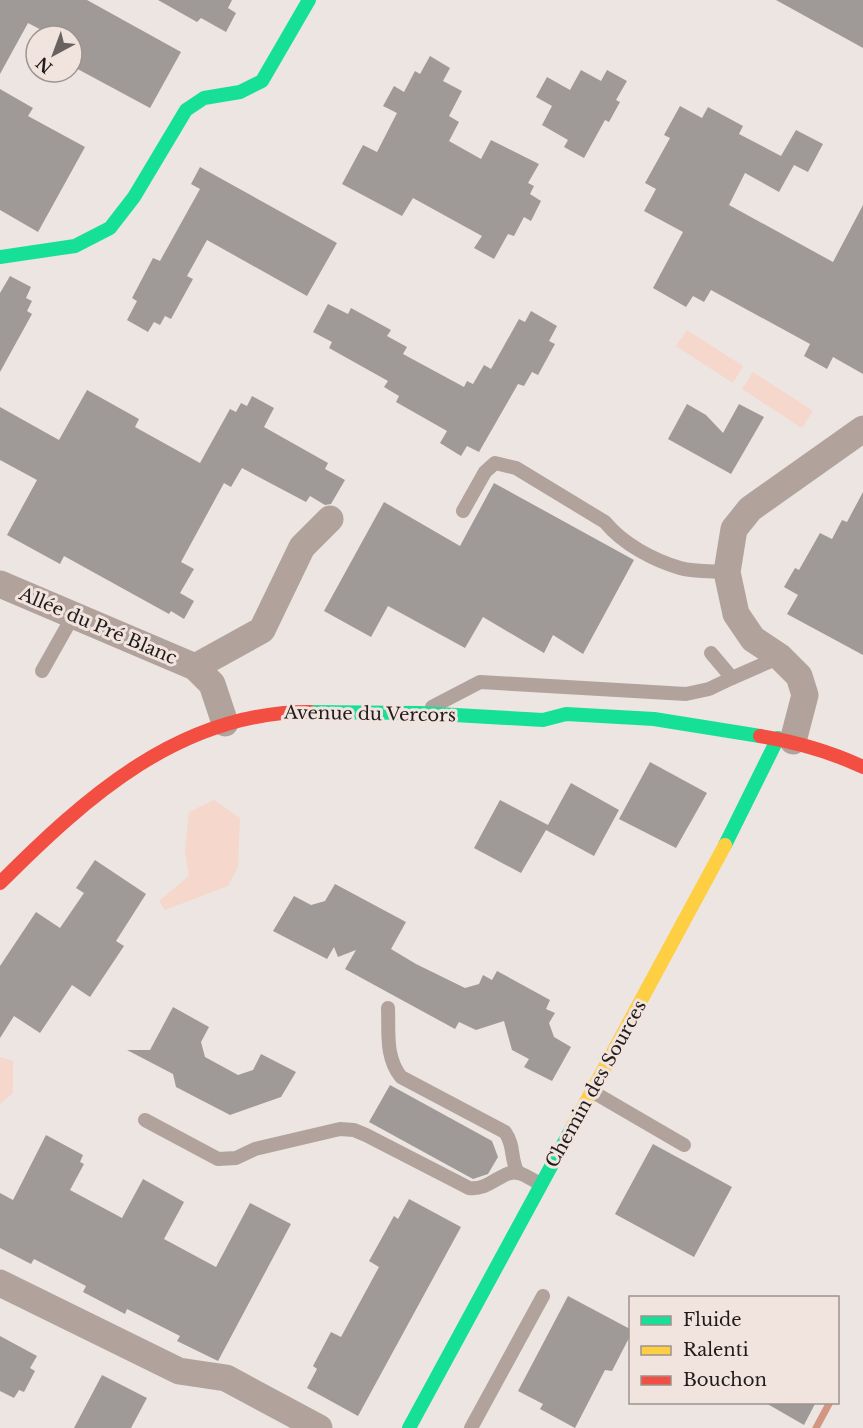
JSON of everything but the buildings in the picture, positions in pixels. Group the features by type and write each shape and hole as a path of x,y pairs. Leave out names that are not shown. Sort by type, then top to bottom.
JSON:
{"street":[{"path":"0,257 75,246 110,228 134,197 174,134 186,110 204,98 240,92 262,81 309,0"},
{"path":"785,740 805,695 799,676 780,657 753,639 736,614 727,572 734,529 750,509 857,433"},
{"name":"Allée du Pré Blanc","path":"195,667 262,630 302,547 330,519"},
{"name":"Allée du Pré Blanc","path":"0,584 195,667 212,684 225,723"},
{"name":"Avenue du Vercors","path":"0,884 37,846 113,780 168,748 225,723 282,712 420,713 543,720 567,729"},
{"name":"Avenue du Vercors","path":"543,720 566,714 654,719 692,727 785,740 832,752 863,767"},
{"name":"Avenue du Vercors","path":"663,734 692,727"},
{"name":"Chemin des Sources","path":"409,1428 749,801 785,740"},
{"path":"0,1283 179,1371 226,1378 319,1428"}],"lane":[{"path":"463,511 485,472 495,464 506,465 516,468 598,517 616,535 654,557 682,568 727,572"},
{"path":"42,671 73,616"},
{"path":"711,653 732,678"},
{"path":"420,713 480,681 686,694 709,689 780,657"},
{"path":"388,1008 389,1056 393,1067 401,1077 505,1132 512,1143 513,1164 518,1173"},
{"path":"593,1092 684,1145"},
{"path":"145,1120 218,1159 236,1158 255,1149 340,1129 354,1130 469,1188 480,1190 507,1174 518,1173 541,1185"},
{"path":"471,1428 543,1296"}],"shaded area":[{"path":"687,330 743,366 733,383 676,346"},
{"path":"753,372 813,411 802,428 742,389"},
{"path":"214,800 240,818 238,867 228,886 165,910 159,901 189,876 185,851 189,812"},
{"path":"0,1057 13,1061 13,1093 0,1104"}],"waterway":[{"path":"816,1428 829,1404"}],"traffic: fast":[{"path":"0,257 75,246 110,228 134,197 186,110 204,98 240,92 262,81 309,0"},
{"path":"310,712 420,713 543,720 566,714 654,719 760,736"},
{"path":"725,845 778,738"},
{"path":"409,1428 573,1126"}],"traffic: slow":[{"path":"573,1126 725,845"}],"traffic: jam":[{"path":"0,883 67,820 102,791 139,765 178,743 219,726 263,716 310,712"},
{"path":"760,736 813,748 863,767"}]}
